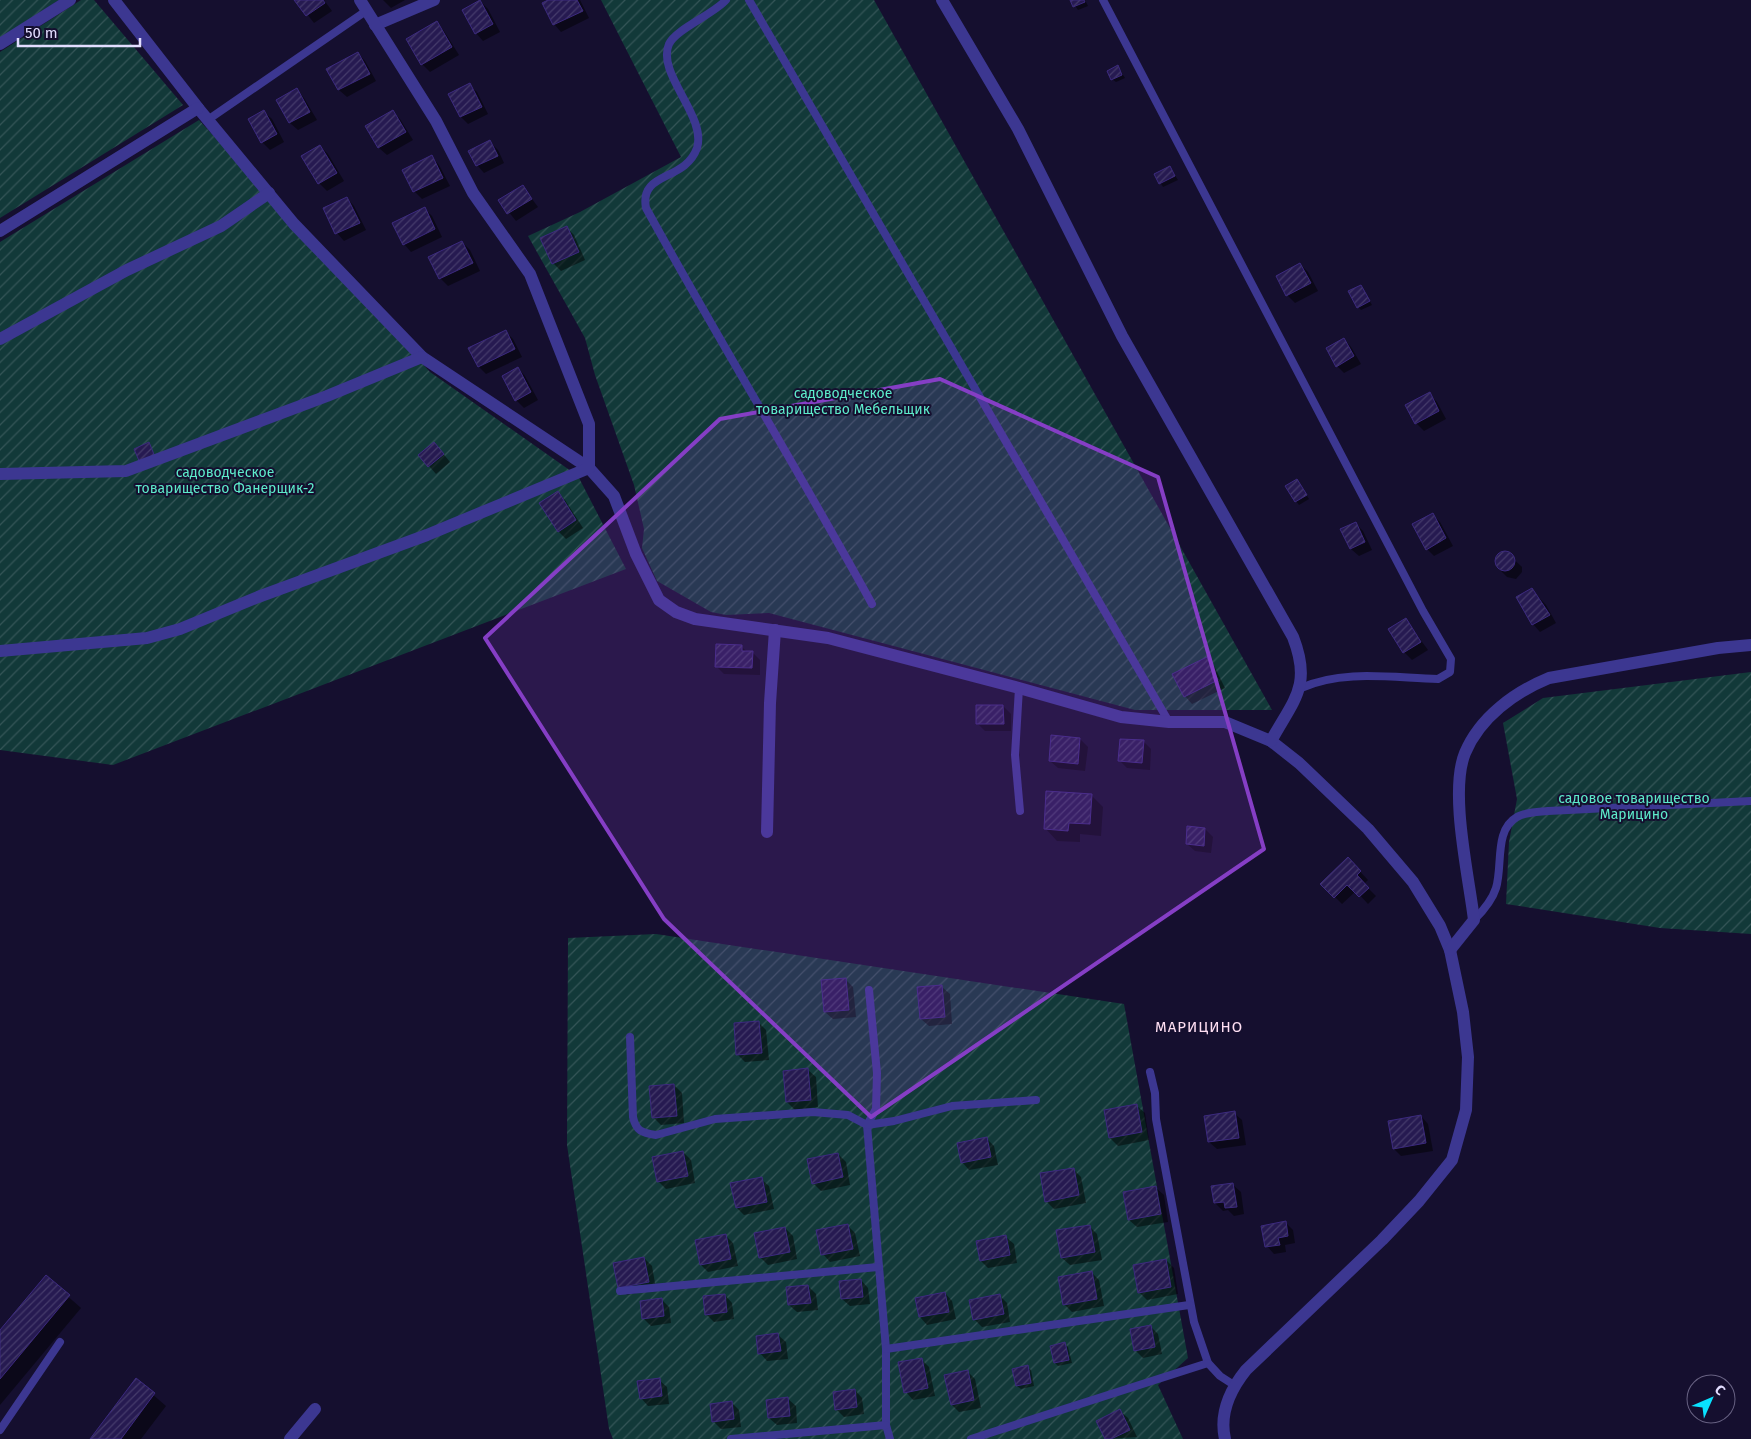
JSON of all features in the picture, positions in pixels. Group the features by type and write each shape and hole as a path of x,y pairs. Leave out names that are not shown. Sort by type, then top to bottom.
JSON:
{"street":[{"path":"0,44 70,0"},
{"path":"114,0 198,108 294,224 422,356 589,468 614,496 636,554 660,600 676,612 695,619 828,638 1121,717 1169,722 1225,722 1271,741 1299,764 1392,855 1413,882 1440,926 1450,950 1463,1012 1468,1057 1466,1110 1452,1160 1419,1201 1382,1240 1246,1370 1228,1397 1223,1431 1225,1439"},
{"path":"375,25 434,0"},
{"path":"942,0 1018,129 1122,336 1293,637 1302,658 1301,688 1271,741"},
{"path":"363,5 436,121 473,193 530,274 589,424 589,468"},
{"path":"0,231 198,108"},
{"path":"0,339 127,270 221,226 269,193"},
{"path":"0,474 126,471 327,396 422,356"},
{"path":"0,651 147,638 180,629 427,535 589,468"},
{"path":"767,832 770,704 776,630"},
{"path":"1450,950 1474,920 1460,823 1460,778 1465,753 1482,727 1507,700 1526,688 1549,678 1718,648 1751,645"},
{"path":"290,1439 315,1409"}],"lane":[{"path":"726,0 670,42 666,54 672,75 693,121 699,141 693,158 684,167 649,186 643,196 646,208 760,410 814,497 872,604"},
{"path":"749,0 1169,722"},
{"path":"1102,0 1414,594 1451,659 1450,672 1438,679 1337,677 1317,680 1301,688"},
{"path":"209,119 363,5"},
{"path":"1019,688 1015,755 1020,811"},
{"path":"1474,920 1486,907 1496,890 1502,837 1507,824 1519,815 1548,811 1751,801"},
{"path":"869,990 877,1073 876,1109 867,1125 886,1349 886,1425 890,1439"},
{"path":"630,1037 635,1126 640,1131 656,1135 715,1120 813,1112 848,1115 867,1125 894,1121 952,1106 1036,1100"},
{"path":"1150,1072 1155,1093 1156,1118 1189,1305 1200,1344 1208,1363 1220,1376 1234,1386"},
{"path":"620,1291 878,1267"},
{"path":"886,1349 1189,1305"},
{"path":"0,1430 60,1342"},
{"path":"970,1439 1208,1363"},
{"path":"730,1439 886,1425"}],"highlighted area":[{"path":"940,379 1158,477 1264,849 871,1117 664,919 485,638 720,419"}],"green space":[{"path":"0,0 59,0 0,38"},
{"path":"81,0 94,0 183,105 0,218 0,52"},
{"name":"садоводческое товарищество Мебельщик","path":"601,0 874,0 1272,710 1135,710 769,613 726,615 711,612 657,581 642,548 644,529 634,485 595,375 585,338 528,236 580,212 681,157"},
{"name":"садоводческое товарищество Фанерщик-2","path":"199,120 430,372 578,476 626,569 113,765 0,750 0,242"},
{"name":"садовое товарищество Марицино","path":"1751,672 1751,934 1660,928 1506,904 1509,842 1517,799 1503,723 1543,698"},
{"path":"656,934 1124,1004 1188,1358 1158,1385 1183,1439 613,1439 609,1429 567,1145 568,938"}],"building":[{"path":"294,0 323,0 325,3 306,16"},
{"path":"480,0 493,24 475,34 462,10"},
{"path":"548,0 577,0 583,11 553,25 542,3"},
{"path":"1070,0 1084,0 1085,2 1073,7"},
{"path":"437,21 452,47 421,65 406,39"},
{"path":"358,52 370,74 338,90 326,69"},
{"path":"1118,65 1122,75 1111,80 1107,71"},
{"path":"470,83 482,107 460,117 448,94"},
{"path":"297,88 310,112 289,123 276,100"},
{"path":"264,110 277,134 261,143 248,119"},
{"path":"393,110 406,132 378,148 365,126"},
{"path":"490,140 498,156 476,166 468,151"},
{"path":"320,145 337,173 318,184 301,156"},
{"path":"432,155 443,178 413,192 402,170"},
{"path":"1170,166 1175,176 1159,184 1154,174"},
{"path":"523,185 532,199 507,214 498,200"},
{"path":"347,197 360,223 335,234 323,208"},
{"path":"425,207 435,229 403,245 392,223"},
{"path":"567,226 579,252 552,264 540,238"},
{"path":"462,241 473,263 439,279 428,257"},
{"path":"1300,263 1311,283 1286,296 1276,276"},
{"path":"1361,285 1370,301 1357,308 1348,291"},
{"path":"506,330 515,349 478,367 468,348"},
{"path":"1344,338 1354,356 1336,367 1326,348"},
{"path":"518,367 531,392 515,401 502,376"},
{"path":"1430,392 1439,411 1415,424 1405,405"},
{"path":"149,442 155,457 140,463 134,449"},
{"path":"434,442 444,454 428,467 418,455"},
{"path":"1297,479 1307,495 1295,502 1285,486"},
{"path":"558,491 576,520 558,532 539,503"},
{"path":"1433,513 1446,538 1426,550 1412,524"},
{"path":"1356,522 1365,542 1350,549 1340,529"},
{"path":"1501,551 1509,551 1515,557 1515,565 1509,571 1501,571 1495,565 1495,557"},
{"path":"1532,588 1550,615 1532,625 1516,597"},
{"path":"1406,618 1421,642 1403,653 1388,629"},
{"path":"716,644 742,645 742,651 753,651 752,668 715,667"},
{"path":"1207,657 1218,680 1184,697 1172,674"},
{"path":"976,705 1003,705 1004,724 976,724"},
{"path":"1051,735 1080,738 1078,764 1049,761"},
{"path":"1120,739 1144,740 1142,763 1118,761"},
{"path":"1046,791 1092,794 1090,824 1069,823 1068,831 1044,829"},
{"path":"1187,826 1205,828 1204,846 1186,844"},
{"path":"1348,857 1361,871 1357,875 1369,888 1359,897 1347,885 1334,898 1320,884"},
{"path":"846,978 849,1010 824,1012 821,980"},
{"path":"942,985 945,1017 920,1019 917,987"},
{"path":"759,1021 762,1053 736,1055 734,1023"},
{"path":"808,1068 811,1100 786,1102 783,1071"},
{"path":"674,1084 677,1116 652,1118 649,1086"},
{"path":"1137,1104 1142,1132 1109,1138 1104,1110"},
{"path":"1235,1111 1239,1138 1208,1142 1204,1116"},
{"path":"1421,1115 1426,1143 1393,1149 1388,1121"},
{"path":"987,1137 991,1157 961,1163 957,1143"},
{"path":"683,1151 688,1176 657,1182 652,1157"},
{"path":"838,1153 843,1177 812,1184 807,1159"},
{"path":"1074,1168 1079,1195 1045,1202 1040,1173"},
{"path":"762,1177 767,1202 736,1208 730,1183"},
{"path":"1233,1183 1237,1207 1225,1208 1224,1202 1214,1203 1211,1186"},
{"path":"1156,1186 1161,1214 1128,1220 1123,1192"},
{"path":"1286,1221 1288,1236 1278,1238 1280,1245 1265,1247 1261,1226"},
{"path":"848,1224 853,1249 821,1255 816,1230"},
{"path":"1090,1225 1095,1252 1061,1258 1056,1230"},
{"path":"785,1227 790,1252 759,1258 754,1233"},
{"path":"726,1234 731,1259 700,1265 695,1240"},
{"path":"1006,1235 1010,1255 980,1261 976,1241"},
{"path":"644,1257 649,1282 618,1288 613,1263"},
{"path":"1166,1259 1171,1287 1138,1293 1133,1265"},
{"path":"1092,1271 1097,1299 1063,1305 1058,1277"},
{"path":"46,1275 70,1295 0,1379 0,1330"},
{"path":"861,1279 863,1297 841,1299 839,1281"},
{"path":"808,1285 811,1303 788,1305 786,1287"},
{"path":"945,1292 949,1312 919,1317 915,1298"},
{"path":"725,1294 727,1312 705,1315 703,1296"},
{"path":"1000,1294 1004,1314 973,1320 969,1300"},
{"path":"662,1298 664,1316 642,1319 640,1301"},
{"path":"1151,1325 1155,1347 1134,1351 1130,1329"},
{"path":"778,1333 781,1351 758,1354 756,1336"},
{"path":"1065,1342 1069,1360 1054,1363 1050,1346"},
{"path":"922,1358 928,1388 904,1393 898,1362"},
{"path":"1028,1365 1031,1383 1016,1386 1012,1369"},
{"path":"968,1370 974,1400 951,1405 944,1375"},
{"path":"136,1378 155,1393 121,1439 90,1439"},
{"path":"660,1378 662,1396 640,1399 637,1381"},
{"path":"855,1389 857,1407 835,1410 833,1392"},
{"path":"788,1397 790,1416 768,1418 766,1400"},
{"path":"732,1401 734,1419 712,1422 710,1404"},
{"path":"1120,1409 1130,1430 1111,1439 1105,1439 1096,1421"}],"district":[{"name":"МАРИЦИНО","path":"1199,1027"}]}
